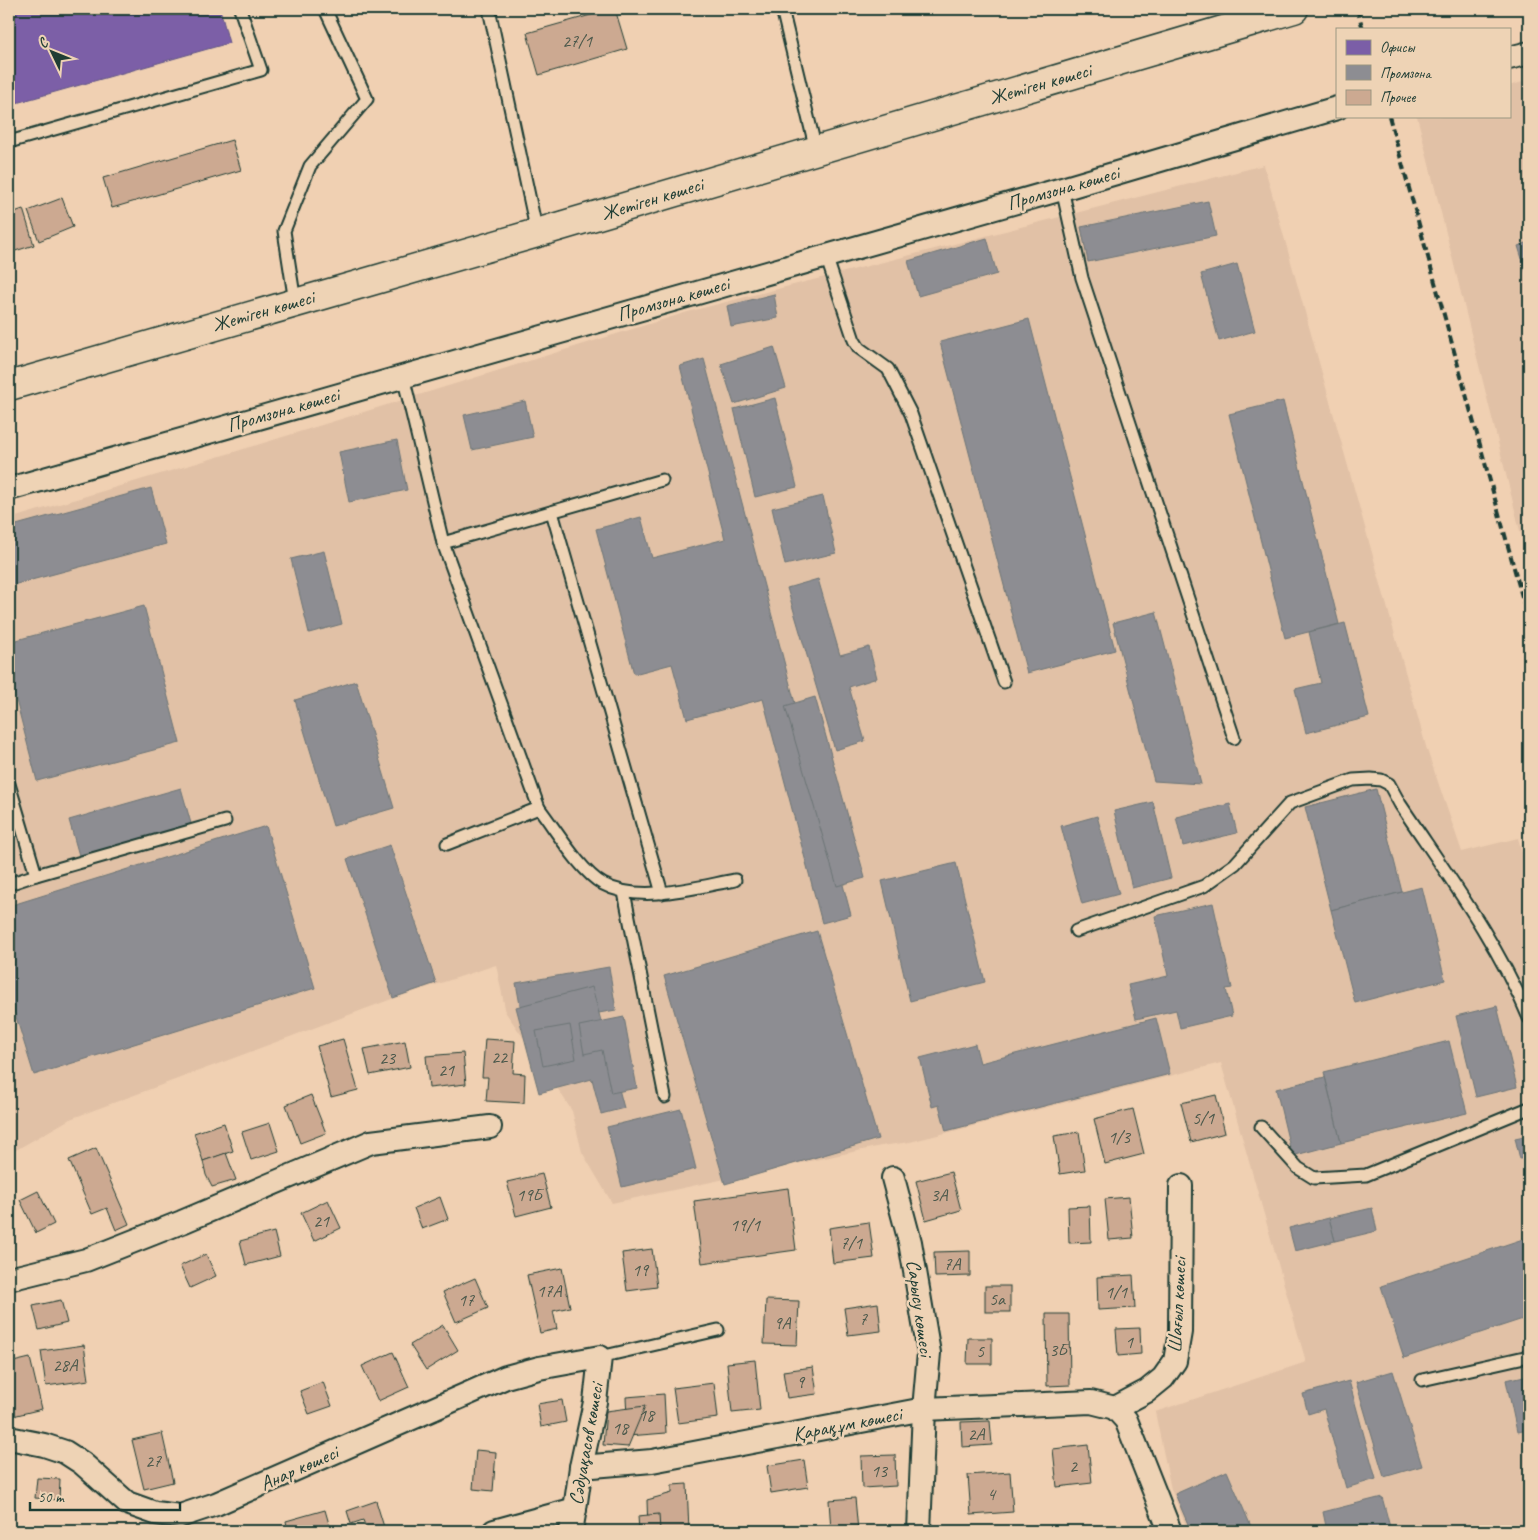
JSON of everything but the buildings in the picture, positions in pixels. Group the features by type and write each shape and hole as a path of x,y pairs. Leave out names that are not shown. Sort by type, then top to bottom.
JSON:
{"street":[{"name":"Жетіген көшесі","path":"9,386 537,233 1280,11"},
{"path":"1510,58 1529,52"},
{"name":"Промзона көшесі","path":"9,489 1062,189 1336,108"},
{"path":"9,1280 86,1260 182,1222 371,1142 490,1128"},
{"name":"Сарысу көшесі","path":"893,1178 910,1242 929,1353 924,1409 919,1531"},
{"name":"Шағыл көшесі","path":"1115,1408 1147,1391 1163,1378 1176,1361 1180,1332 1181,1186"},
{"name":"Анар көшесі","path":"9,1438 44,1445 65,1452 82,1463 127,1503 155,1513 180,1516 216,1504 506,1377 539,1368 600,1357"},
{"name":"Сәдуақасов көшесі","path":"570,1531 581,1467 596,1402 600,1357"},
{"name":"Қарақұм көшесі","path":"581,1467 652,1461 924,1409 1091,1402 1115,1408"},
{"path":"1115,1408 1126,1420 1170,1531"},
{"path":"494,1531 575,1509"}],"lane":[{"path":"9,142 261,70 240,9"},
{"path":"295,302 284,231 310,166 367,99 325,9"},
{"path":"488,9 537,233"},
{"path":"782,9 816,150"},
{"path":"1062,189 1082,278 1234,738"},
{"path":"826,256 854,340 860,348 888,369 911,414 1004,682"},
{"path":"403,376 444,543 539,808 583,866 603,884 624,892 662,893 735,880"},
{"path":"444,543 662,480"},
{"path":"552,512 662,893"},
{"path":"1076,931 1204,886 1235,864 1290,803 1353,780 1381,780 1389,784 1492,942 1518,991 1529,1018"},
{"path":"9,784 36,875"},
{"path":"447,844 539,808"},
{"path":"9,884 225,821"},
{"path":"624,892 665,1097"},
{"path":"1261,1127 1298,1168 1314,1178 1366,1175 1529,1108"},
{"path":"600,1357 718,1330"},
{"path":"1422,1380 1529,1356"}],"shaded area":[{"path":"1529,80 1529,567 1417,118 1510,118 1510,86"},
{"path":"1264,165 1427,750 1462,852 1518,838 1529,878 1529,1531 1188,1531 1171,1489 1155,1412 1306,1362 1221,1063 910,1142 881,1146 612,1203 582,1152 572,1111 506,1013 496,965 389,1000 70,1119 9,1154 9,519 234,452 691,311"}],"railway":[{"path":"1357,9 1363,28"},
{"path":"1390,118 1529,622"}]}
